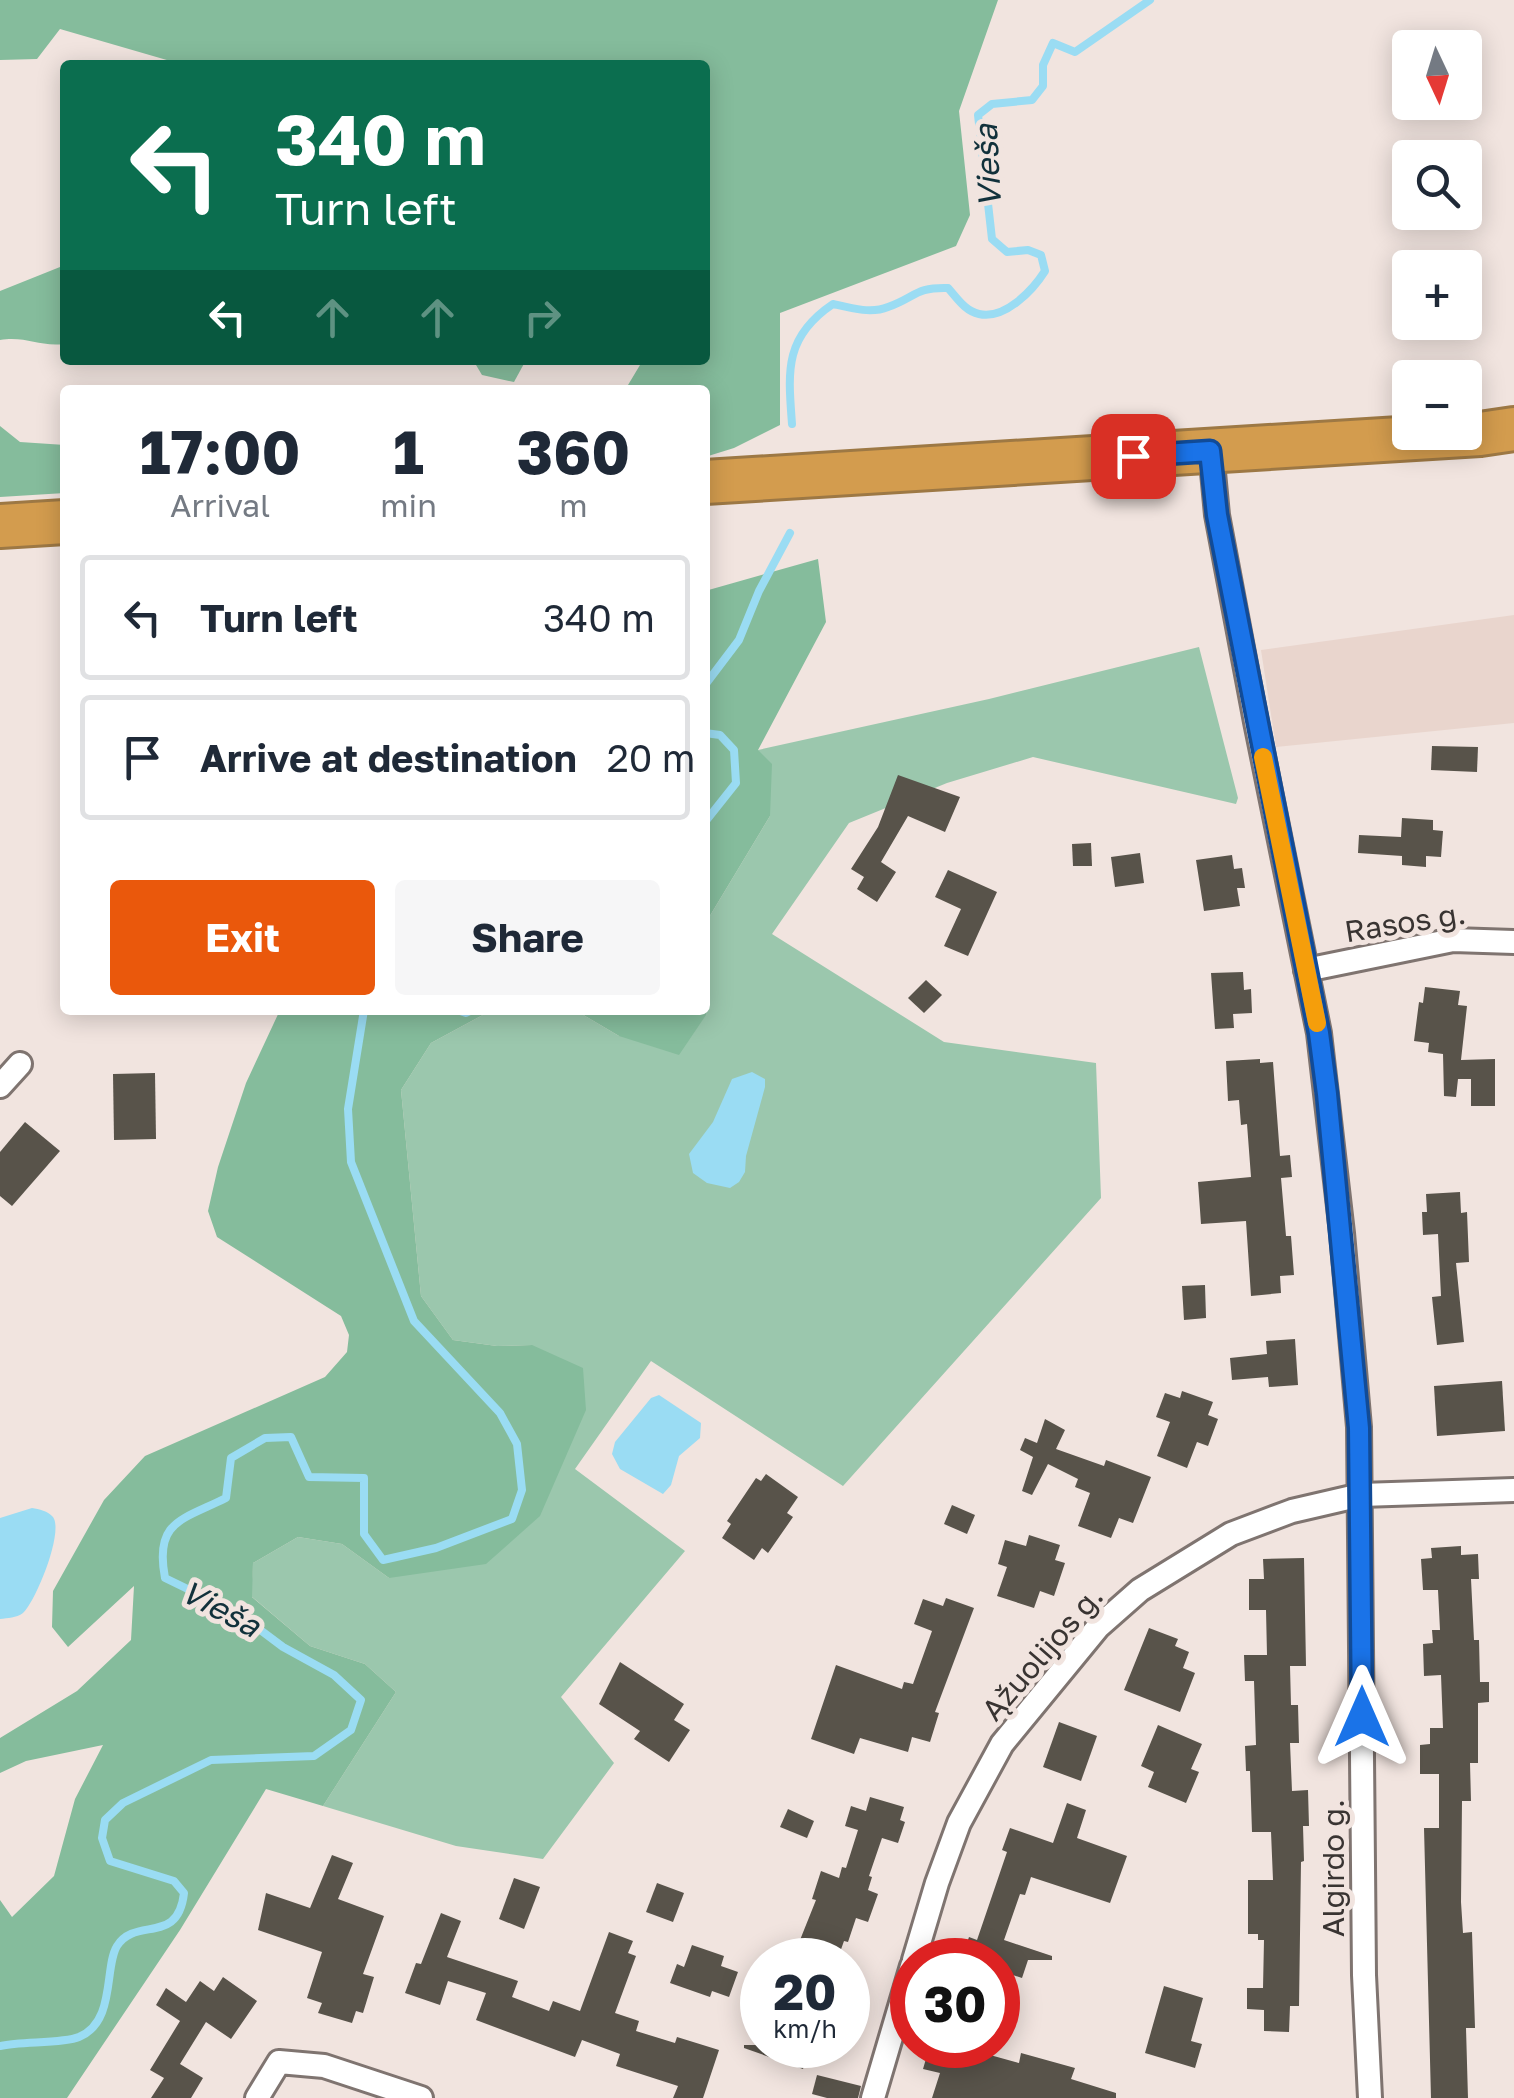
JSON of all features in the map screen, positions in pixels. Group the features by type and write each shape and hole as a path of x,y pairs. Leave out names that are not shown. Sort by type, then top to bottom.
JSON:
{"highway":[{"path":"710,482 1514,429"},
{"path":"0,526 60,522"}],"street":[{"name":"Algirdo g.","path":"1210,451 1217,515 1238,628 1319,1033 1340,1214 1359,1428 1364,1975 1370,2098"},
{"name":"Rasos g.","path":"1306,970 1453,940 1514,942"},
{"path":"0,1086 20,1064"},
{"name":"Ąžuolijos g.","path":"921,1938 948,1852 1002,1744 1098,1628 1140,1590 1230,1534 1292,1512 1361,1495 1514,1490"},
{"name":"Ąžuolijos g.","path":"873,2098 890,2041"},
{"path":"257,2098 279,2062 324,2066 421,2098"}],"shaded area":[{"path":"1514,615 1514,723 1276,747 1261,650"}],"green space":[{"path":"0,0 998,0 959,111 970,215 956,246 780,313 780,425 710,455 710,385 628,385 640,365 710,365 710,60 167,60 60,29 37,59 0,60"},
{"path":"60,267 60,344 0,340 0,291"},
{"path":"476,365 523,365 514,382 482,375"},
{"path":"0,426 20,442 60,445 60,493 0,497"},
{"path":"818,559 826,622 758,750 772,764 770,816 710,916 710,590"},
{"path":"1199,647 1238,798 1236,804 1033,757 947,783 849,823 772,934 944,1042 1096,1063 1101,1198 843,1486 651,1361 575,1469 685,1551 561,1697 614,1763 543,1859 456,1846 323,1806 396,1692 365,1664 310,1646 251,1596 253,1563 298,1537 342,1544 389,1578 532,1345 497,1346 453,1340 421,1296 401,1090 431,1043 483,1015 583,1015 619,1036 710,1015 710,916 770,816 758,750"},
{"path":"278,1015 483,1015 431,1043 401,1090 421,1296 453,1340 497,1346 532,1345 583,1368 586,1410 540,1516 486,1564 389,1578 342,1544 298,1537 253,1563 252,1597 310,1646 365,1664 396,1692 323,1806 266,1789 180,1930 67,2098 0,2098 0,1900 12,1917 54,1876 75,1799 103,1745 26,1761 0,1773 0,1738 77,1691 131,1640 134,1586 68,1647 52,1627 53,1591 104,1500 145,1456 325,1377 347,1352 349,1335 341,1316 217,1237 208,1211 246,1083"},
{"path":"583,1015 706,1015 679,1055 619,1036"}],"water":[{"path":"752,1072 765,1079 765,1087 745,1172 730,1188 707,1183 693,1173 689,1154 713,1122 732,1079"},
{"path":"659,1395 701,1423 700,1438 679,1456 671,1485 663,1494 620,1469 612,1454 615,1442 651,1398"},
{"path":"32,1508 53,1517 52,1551 23,1613 0,1619 0,1518"}],"building":[{"path":"1432,746 1478,747 1477,772 1431,770"},
{"path":"898,775 960,797 945,832 908,816 881,862 896,872 877,902 857,889 864,877 851,869 878,827"},
{"path":"1402,818 1433,820 1433,830 1443,831 1441,857 1426,856 1426,867 1402,865 1402,856 1358,853 1359,835 1401,837"},
{"path":"1091,843 1092,866 1073,866 1072,844"},
{"path":"1140,853 1144,883 1115,887 1111,857"},
{"path":"1232,855 1234,869 1242,868 1245,888 1237,888 1240,906 1204,911 1196,860"},
{"path":"948,870 997,892 968,956 944,946 961,909 935,897"},
{"path":"1243,972 1244,990 1251,989 1252,1013 1233,1014 1234,1028 1215,1029 1211,973"},
{"path":"926,980 942,995 924,1013 908,998"},
{"path":"1425,987 1460,991 1458,1005 1467,1006 1461,1060 1495,1059 1495,1106 1471,1106 1471,1079 1458,1079 1456,1097 1444,1096 1443,1054 1428,1052 1429,1043 1414,1041"},
{"path":"1260,1059 1260,1063 1273,1062 1280,1156 1290,1155 1292,1177 1281,1178 1294,1275 1280,1276 1281,1293 1251,1296 1246,1221 1201,1224 1198,1182 1251,1177 1247,1124 1241,1125 1239,1100 1228,1101 1226,1061"},
{"path":"155,1073 156,1139 114,1140 113,1074"},
{"path":"25,1122 60,1151 12,1206 0,1196 0,1152"},
{"path":"1460,1192 1461,1213 1467,1212 1469,1262 1456,1263 1464,1342 1437,1345 1432,1297 1441,1296 1438,1234 1423,1235 1422,1212 1427,1212 1426,1194"},
{"path":"1205,1285 1206,1318 1184,1320 1182,1286"},
{"path":"1295,1339 1298,1385 1269,1387 1268,1377 1232,1380 1230,1358 1267,1354 1266,1341"},
{"path":"1502,1381 1505,1431 1437,1436 1434,1386"},
{"path":"1182,1391 1213,1402 1208,1415 1218,1419 1208,1446 1197,1442 1187,1468 1157,1456 1170,1422 1156,1417 1165,1393 1180,1398"},
{"path":"1045,1419 1065,1430 1056,1449 1104,1466 1106,1460 1151,1477 1133,1523 1119,1518 1111,1538 1078,1526 1090,1493 1075,1487 1078,1479 1048,1464 1032,1495 1022,1491 1033,1457 1020,1450 1025,1438 1037,1443"},
{"path":"766,1474 798,1497 787,1513 793,1517 768,1553 762,1548 754,1560 722,1538 731,1524 727,1521 756,1478 761,1481"},
{"path":"952,1505 975,1515 967,1534 944,1524"},
{"path":"1029,1535 1060,1545 1055,1560 1065,1563 1054,1596 1040,1591 1034,1608 997,1596 1007,1567 998,1564 1005,1540 1026,1546"},
{"path":"1461,1546 1461,1555 1478,1554 1479,1579 1471,1579 1474,1640 1479,1640 1480,1682 1489,1682 1489,1702 1478,1703 1478,1763 1470,1763 1471,1801 1462,1801 1461,1902 1463,1933 1472,1932 1475,2028 1466,2028 1468,2098 1431,2098 1424,1828 1439,1828 1439,1774 1420,1774 1420,1745 1430,1744 1430,1728 1443,1728 1441,1675 1424,1676 1423,1644 1433,1643 1432,1630 1440,1630 1438,1590 1423,1590 1421,1559 1432,1558 1431,1548"},
{"path":"1304,1558 1306,1666 1290,1666 1291,1705 1298,1705 1299,1743 1290,1743 1292,1791 1308,1790 1309,1826 1303,1826 1301,1862 1299,2006 1290,2006 1289,2032 1264,2031 1264,2010 1247,2009 1247,1988 1263,1988 1264,1940 1258,1940 1258,1934 1248,1934 1248,1880 1273,1880 1271,1832 1252,1832 1250,1771 1246,1771 1245,1746 1256,1745 1254,1681 1245,1681 1244,1655 1267,1655 1266,1610 1249,1610 1249,1579 1264,1579 1263,1559"},
{"path":"946,1598 974,1608 935,1712 939,1713 930,1742 912,1737 908,1752 860,1738 854,1754 811,1739 836,1665 902,1689 904,1682 913,1684 932,1631 914,1624 923,1599 943,1606"},
{"path":"1149,1628 1178,1639 1175,1646 1189,1652 1183,1668 1195,1673 1180,1712 1124,1690"},
{"path":"620,1662 684,1704 674,1720 690,1730 669,1762 634,1739 640,1731 599,1704"},
{"path":"1059,1722 1097,1736 1081,1781 1043,1767"},
{"path":"1158,1725 1202,1744 1191,1769 1199,1772 1186,1803 1148,1787 1154,1772 1141,1766"},
{"path":"870,1797 904,1807 900,1820 905,1822 898,1843 882,1838 869,1876 872,1877 868,1890 878,1894 868,1922 856,1918 849,1938 801,1938 816,1900 812,1899 821,1871 839,1878 842,1867 846,1868 858,1830 845,1826 851,1806 866,1811"},
{"path":"1067,1803 1086,1810 1077,1838 1127,1856 1110,1903 1031,1877 1025,1895 1020,1894 1005,1938 978,1938 1007,1852 1002,1850 1010,1828 1053,1843"},
{"path":"788,1809 814,1821 807,1838 780,1827"},
{"path":"332,1855 353,1863 338,1899 384,1916 363,1974 374,1977 363,2013 356,2011 352,2023 318,2013 322,2003 307,1998 322,1952 258,1930 266,1893 310,1908"},
{"path":"514,1878 540,1887 524,1929 499,1919"},
{"path":"657,1883 684,1893 673,1922 646,1912"},
{"path":"441,1913 461,1921 447,1957 518,1981 512,1997 549,2011 553,2001 580,2011 609,1932 633,1941 628,1953 636,1956 615,2013 639,2021 636,2031 675,2043 677,2037 719,2050 703,2098 673,2098 678,2086 616,2066 620,2054 582,2040 575,2057 476,2020 486,1993 448,1981 440,2005 405,1993"},
{"path":"692,1945 724,1956 721,1966 738,1972 729,1997 712,1991 710,1997 670,1983 677,1964 684,1967"},
{"path":"1020,1945 1052,1956 1052,1960 1028,1960 1022,1978"},
{"path":"223,1977 257,2001 231,2039 206,2022 180,2064 203,2078 191,2098 151,2098 164,2078 150,2070 180,2021 156,2005 166,1988 186,2002 200,1981 214,1991"},
{"path":"1164,1986 1203,1998 1191,2041 1202,2044 1195,2068 1145,2053"},
{"path":"1021,2053 1075,2068 1071,2079 1116,2093 1116,2098 932,2098 940,2073 923,2069 1020,2068"},
{"path":"817,2075 861,2086 858,2098 812,2094"}],"waterway":[{"name":"Vieša","path":"792,424 790,371 797,342 817,316 833,304 875,310 922,291 948,288 970,310 989,315 1008,308 1033,287 1045,271 1041,255 1028,250 1007,252 992,239 978,115 992,104 1032,100 1043,86 1043,65 1053,43 1075,52 1150,0"},
{"name":"Vieša","path":"710,678 739,640 759,591 790,533"},
{"name":"Vieša","path":"710,734 720,735 734,750 736,783 710,816"},
{"name":"Vieša","path":"0,2046 72,2039 91,2030 104,2007 117,1946 125,1937 165,1925 180,1909 184,1893 174,1881 110,1861 102,1838 105,1820 123,1803 211,1760 314,1756 351,1730 361,1700 334,1675 283,1647 239,1614 165,1578 163,1559 168,1533 184,1518 226,1498 231,1458 265,1438 291,1437 309,1477 364,1478 364,1534 383,1560 436,1548 512,1519 522,1490 517,1444 500,1413 414,1321 351,1162 348,1109 363,1015"}],"slow traffic":[{"path":"1263,757 1317,1023"}],"route":[{"path":"1133,456 1210,451 1217,515 1319,1033 1359,1428 1362,1717"}]}
